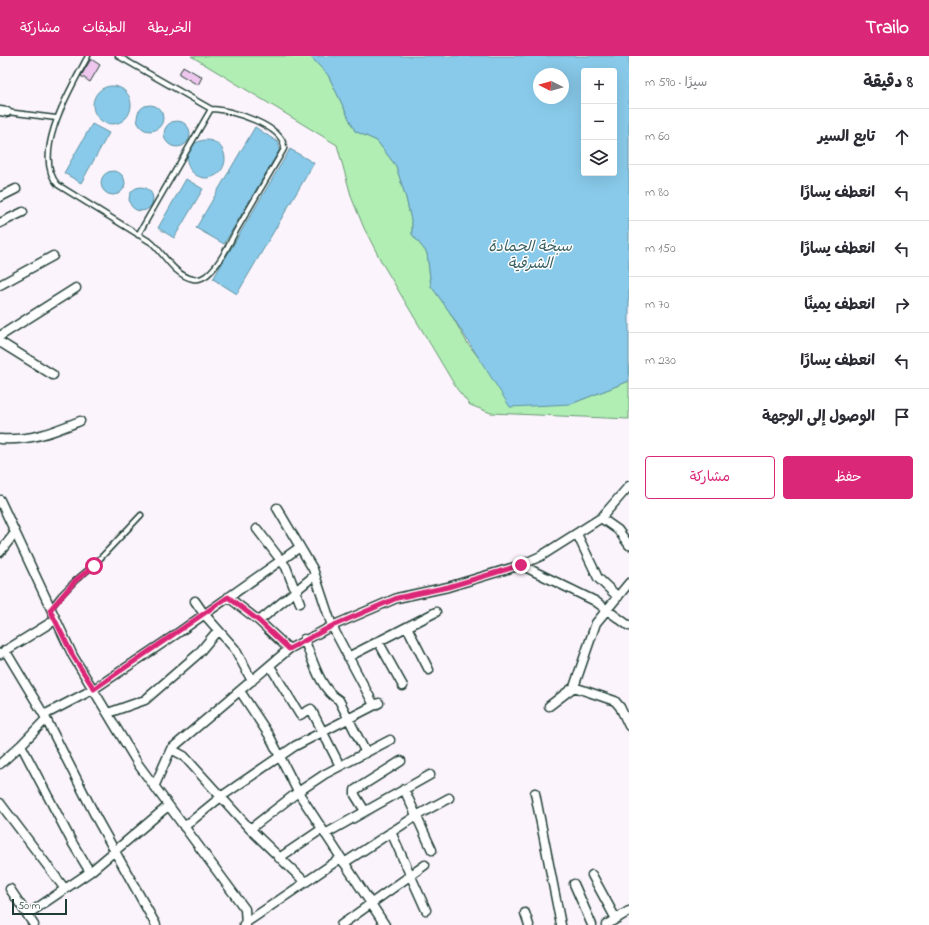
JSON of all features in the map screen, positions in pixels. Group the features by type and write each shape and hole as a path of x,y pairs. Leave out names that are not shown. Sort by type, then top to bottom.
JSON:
{"street":[{"path":"0,197 16,189"},
{"path":"0,223 23,212"},
{"path":"0,285 53,256"},
{"path":"0,336 76,288"},
{"path":"0,342 53,375"},
{"path":"0,439 16,440 40,436 80,421"},
{"path":"154,787 171,749 252,682 289,649 332,626 397,598 448,587 521,565 542,556 601,518 629,486"},
{"path":"0,501 50,610 73,656 138,764 245,909 245,924"},
{"path":"184,827 222,796 281,756 322,732 376,704 348,657 332,626 315,575 277,508"},
{"path":"601,518 618,530 629,544"},
{"path":"257,529 282,560 300,603"},
{"path":"0,552 15,533"},
{"path":"577,534 598,578 618,596"},
{"path":"0,764 21,746 45,717 94,689 300,547"},
{"path":"521,565 594,601 629,626"},
{"path":"259,621 315,575"},
{"path":"549,706 574,687 596,623 629,582"},
{"path":"228,597 259,621 289,649"},
{"path":"195,602 235,649 252,682"},
{"path":"348,657 436,612"},
{"path":"55,620 2,652 45,717 98,821 156,925"},
{"path":"406,627 428,670"},
{"path":"108,713 145,700 198,654 218,630"},
{"path":"304,640 321,678 332,696 338,700 366,753"},
{"path":"378,641 403,686"},
{"path":"270,666 300,715 311,709 340,766"},
{"path":"574,687 615,701 620,707 629,726"},
{"path":"240,691 281,756 298,792 385,925"},
{"path":"250,829 298,792 340,766 390,740"},
{"path":"21,746 73,844 90,872"},
{"path":"171,749 184,756 222,796 250,829 305,882"},
{"path":"365,811 356,795 355,790 401,761"},
{"path":"279,858 324,831 365,811 430,775"},
{"path":"404,789 432,850"},
{"path":"535,792 561,925"},
{"path":"245,924 305,882 449,798"},
{"path":"0,803 65,889"},
{"path":"28,914 90,872 168,806"},
{"path":"391,832 426,910"},
{"path":"341,925 425,865"},
{"path":"592,875 616,919"},
{"path":"574,884 592,925"},
{"path":"10,889 34,925"},
{"path":"606,925 629,911"},
{"path":"525,913 529,925"}],"lane":[{"path":"88,56 56,118 53,127 49,172 58,185 138,235 162,252 168,262 180,272 192,279 200,279 206,276 225,250 284,149 282,138 278,133 250,118 220,109 211,109 118,56"},
{"path":"138,235 211,109"},
{"path":"4,111 56,118"},
{"path":"50,610 61,595 76,580 94,566 141,515"}],"green space":[{"path":"191,56 310,56 328,75 355,131 377,141 396,166 406,198 412,224 412,234 427,253 431,286 449,311 468,344 479,358 571,404 629,381 629,419 491,413 470,405 457,389 382,263 364,228 352,199 337,145"}],"water":[{"name":"سبخة الحمادة الشرقية","path":"310,56 629,56 629,381 571,404 510,407 449,311 431,286 427,253 412,234 412,224 406,198 396,166 377,141 355,131 328,75"},
{"path":"108,86 116,86 126,91 130,98 130,112 126,119 116,124 108,124 98,119 96,116 93,109 93,101 98,91 101,89"},
{"path":"150,105 159,109 163,118 159,127 150,131 141,127 137,118 141,109"},
{"path":"177,121 186,125 190,134 186,143 177,147 168,143 164,134 168,125"},
{"path":"92,124 109,133 81,183 64,173"},
{"path":"255,127 279,143 279,151 224,244 196,228"},
{"path":"202,140 210,140 220,145 224,152 224,166 220,173 210,178 202,178 192,173 190,170 187,163 187,155 192,145 195,143"},
{"path":"290,149 314,163 237,294 213,279"},
{"path":"113,171 121,175 125,183 121,191 113,195 105,191 101,183 105,175"},
{"path":"186,179 203,189 174,238 158,228"},
{"path":"141,187 149,191 153,199 149,207 141,211 133,207 129,199 133,191"}],"building":[{"path":"91,59 100,65 90,82 81,76"},
{"path":"183,66 202,77 198,85 179,74"}],"route":[{"path":"94,566 76,580 61,595 50,610 73,656 94,689 175,635 228,597 259,621 289,649 361,612 397,598 448,587 521,565"}]}
